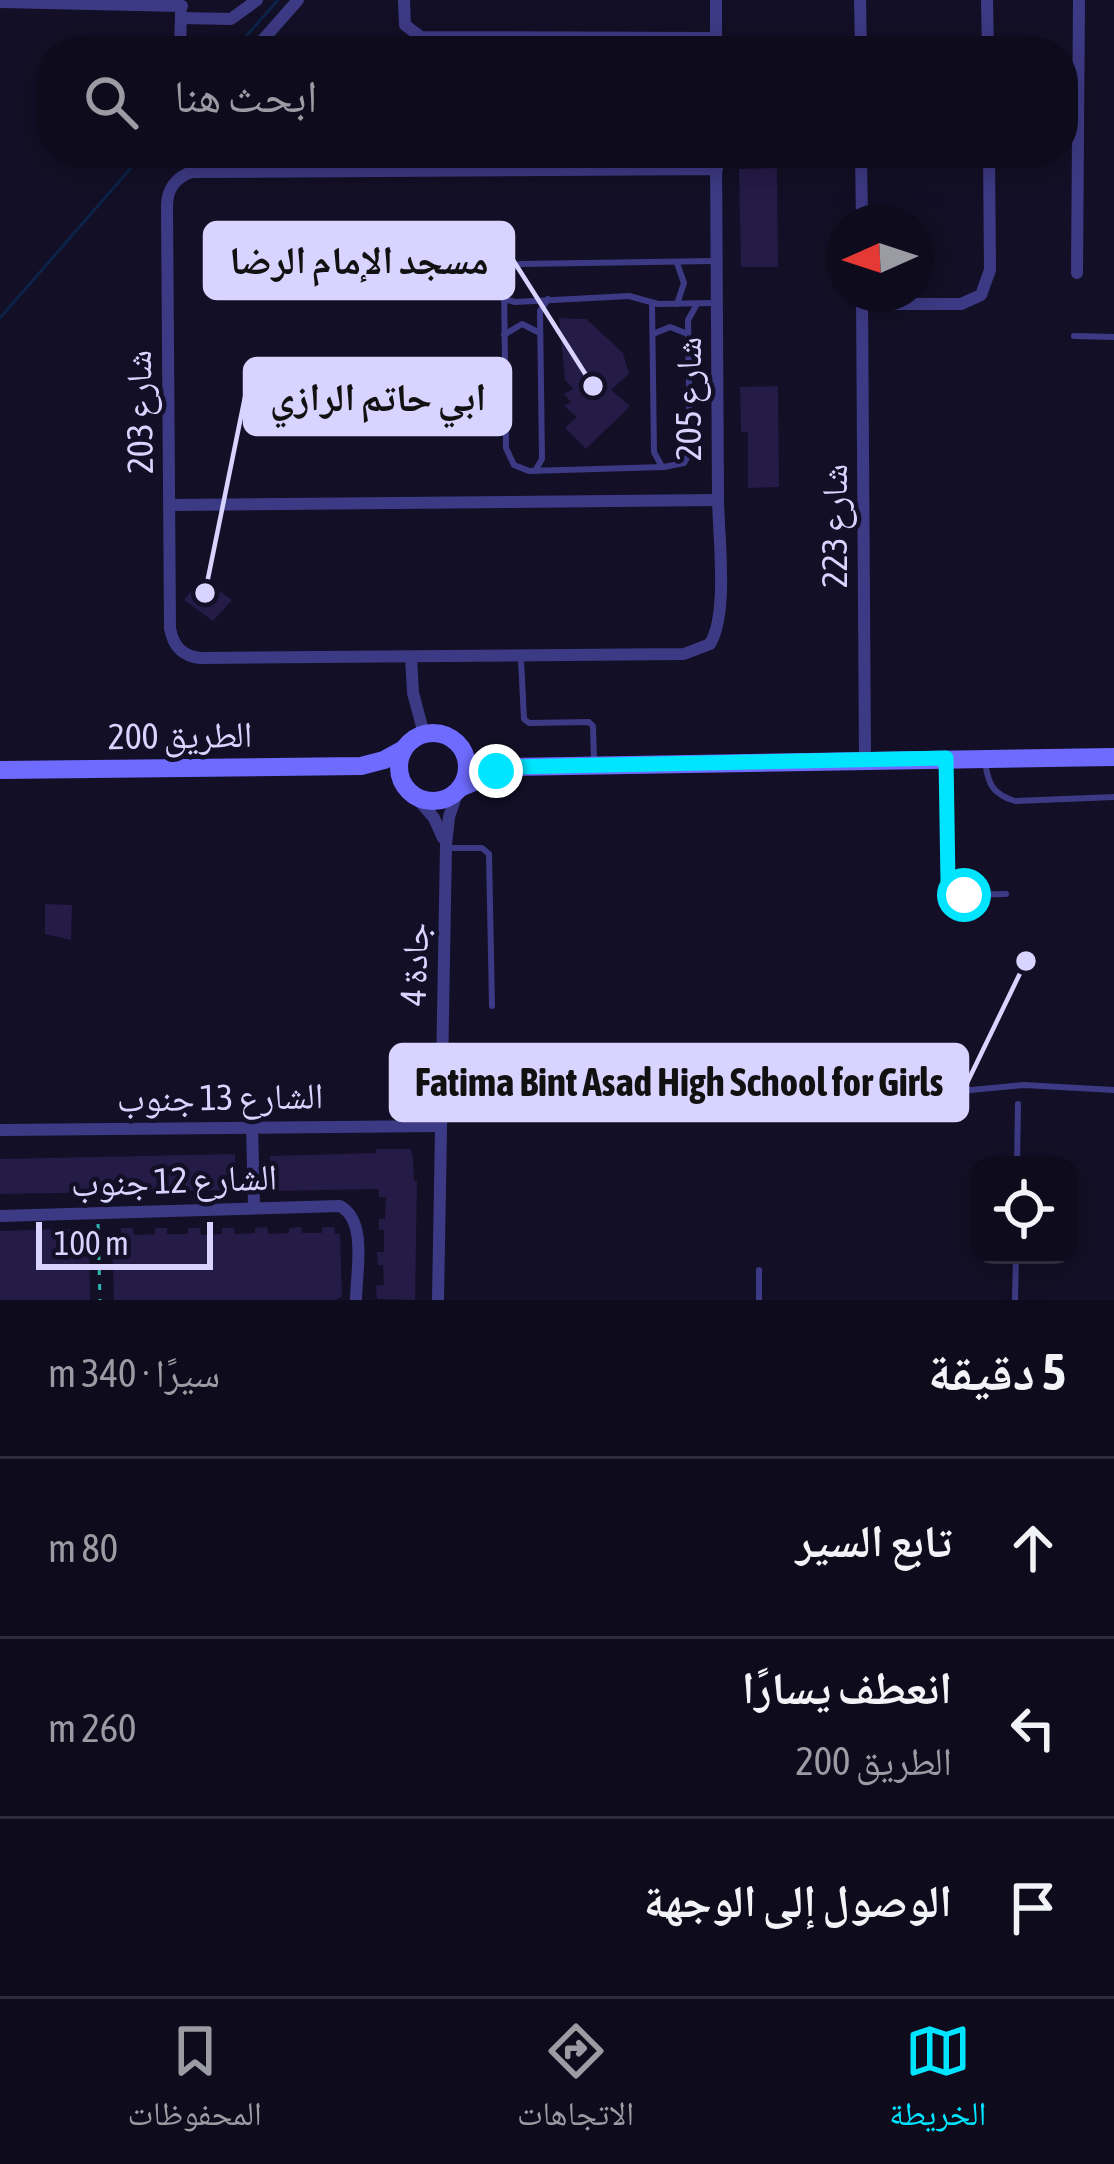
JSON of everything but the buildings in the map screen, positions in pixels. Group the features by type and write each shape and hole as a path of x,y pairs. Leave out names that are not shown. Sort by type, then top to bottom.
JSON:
{"main road":[{"path":"509,767 438,801 410,791 399,764 404,749 424,734 441,734 481,758 509,767 1114,757"},
{"path":"456,742 467,766 459,789"},
{"name":"الطريق 200","path":"0,770 361,766 404,749"},
{"name":"الطريق 200","path":"361,766 410,791"}],"street":[{"path":"0,2 182,8 231,19 256,0"},
{"path":"266,36 298,0"},
{"path":"404,0 404,20 412,34 423,36"},
{"path":"716,0 716,36"},
{"path":"860,0 861,36"},
{"path":"987,0 988,36"},
{"path":"1078,136 1079,0"},
{"path":"219,168 219,172"},
{"path":"861,168 862,204"},
{"path":"934,303 961,304 981,295 990,270 989,168"},
{"path":"1077,273 1078,168"},
{"name":"شارع 203","path":"710,644 684,654 200,658 183,653 170,628 166,200 185,174 219,172 717,169"},
{"name":"شارع 205","path":"710,644 718,616 717,169"},
{"name":"شارع 223","path":"862,312 865,758"},
{"path":"170,505 718,500"},
{"path":"411,657 413,693 424,734"},
{"name":"جادة 4","path":"438,1300 446,847 449,817 459,789"},
{"path":"410,791 434,818 446,847"},
{"path":"252,1125 254,1206"},
{"name":"الشارع 13 جنوب","path":"0,1130 441,1126"},
{"name":"الشارع 12 جنوب","path":"0,1216 335,1206 350,1211 356,1225 356,1300"}],"lane":[{"path":"697,304 688,315 690,452 681,465 518,468 507,454 507,271 520,264 717,261"},
{"path":"676,262 684,283 677,304"},
{"path":"504,299 629,296 652,303 717,303"},
{"path":"536,470 542,459 540,311 550,298"},
{"path":"652,303 654,452 664,467"},
{"path":"505,335 522,324 540,335"},
{"path":"652,334 670,327 688,334"},
{"path":"1074,337 1114,337"},
{"path":"521,655 524,719 530,723 589,722 594,765"},
{"path":"985,757 988,782 1000,797 1114,797"},
{"path":"946,758 948,886 960,896 1006,894"},
{"path":"446,847 482,848 489,854 492,1006"},
{"path":"919,1095 1024,1085 1114,1090"},
{"path":"1017,1156 1018,1104"},
{"path":"1016,1264 1016,1300"},
{"path":"760,1270 760,1300"}],"path":[{"path":"98,1213 100,1300"}],"waterway":[{"path":"246,36 278,0"},
{"path":"0,318 131,168"}],"place":[{"name":"مسجد الإمام الرضا","path":"593,386"},
{"name":"ابي حاتم الرازي","path":"205,593"},
{"name":"Fatima Bint Asad High School for Girls","path":"1026,961"}],"route":[{"path":"496,771 509,767 946,758 948,882 950,890 964,895"}]}
